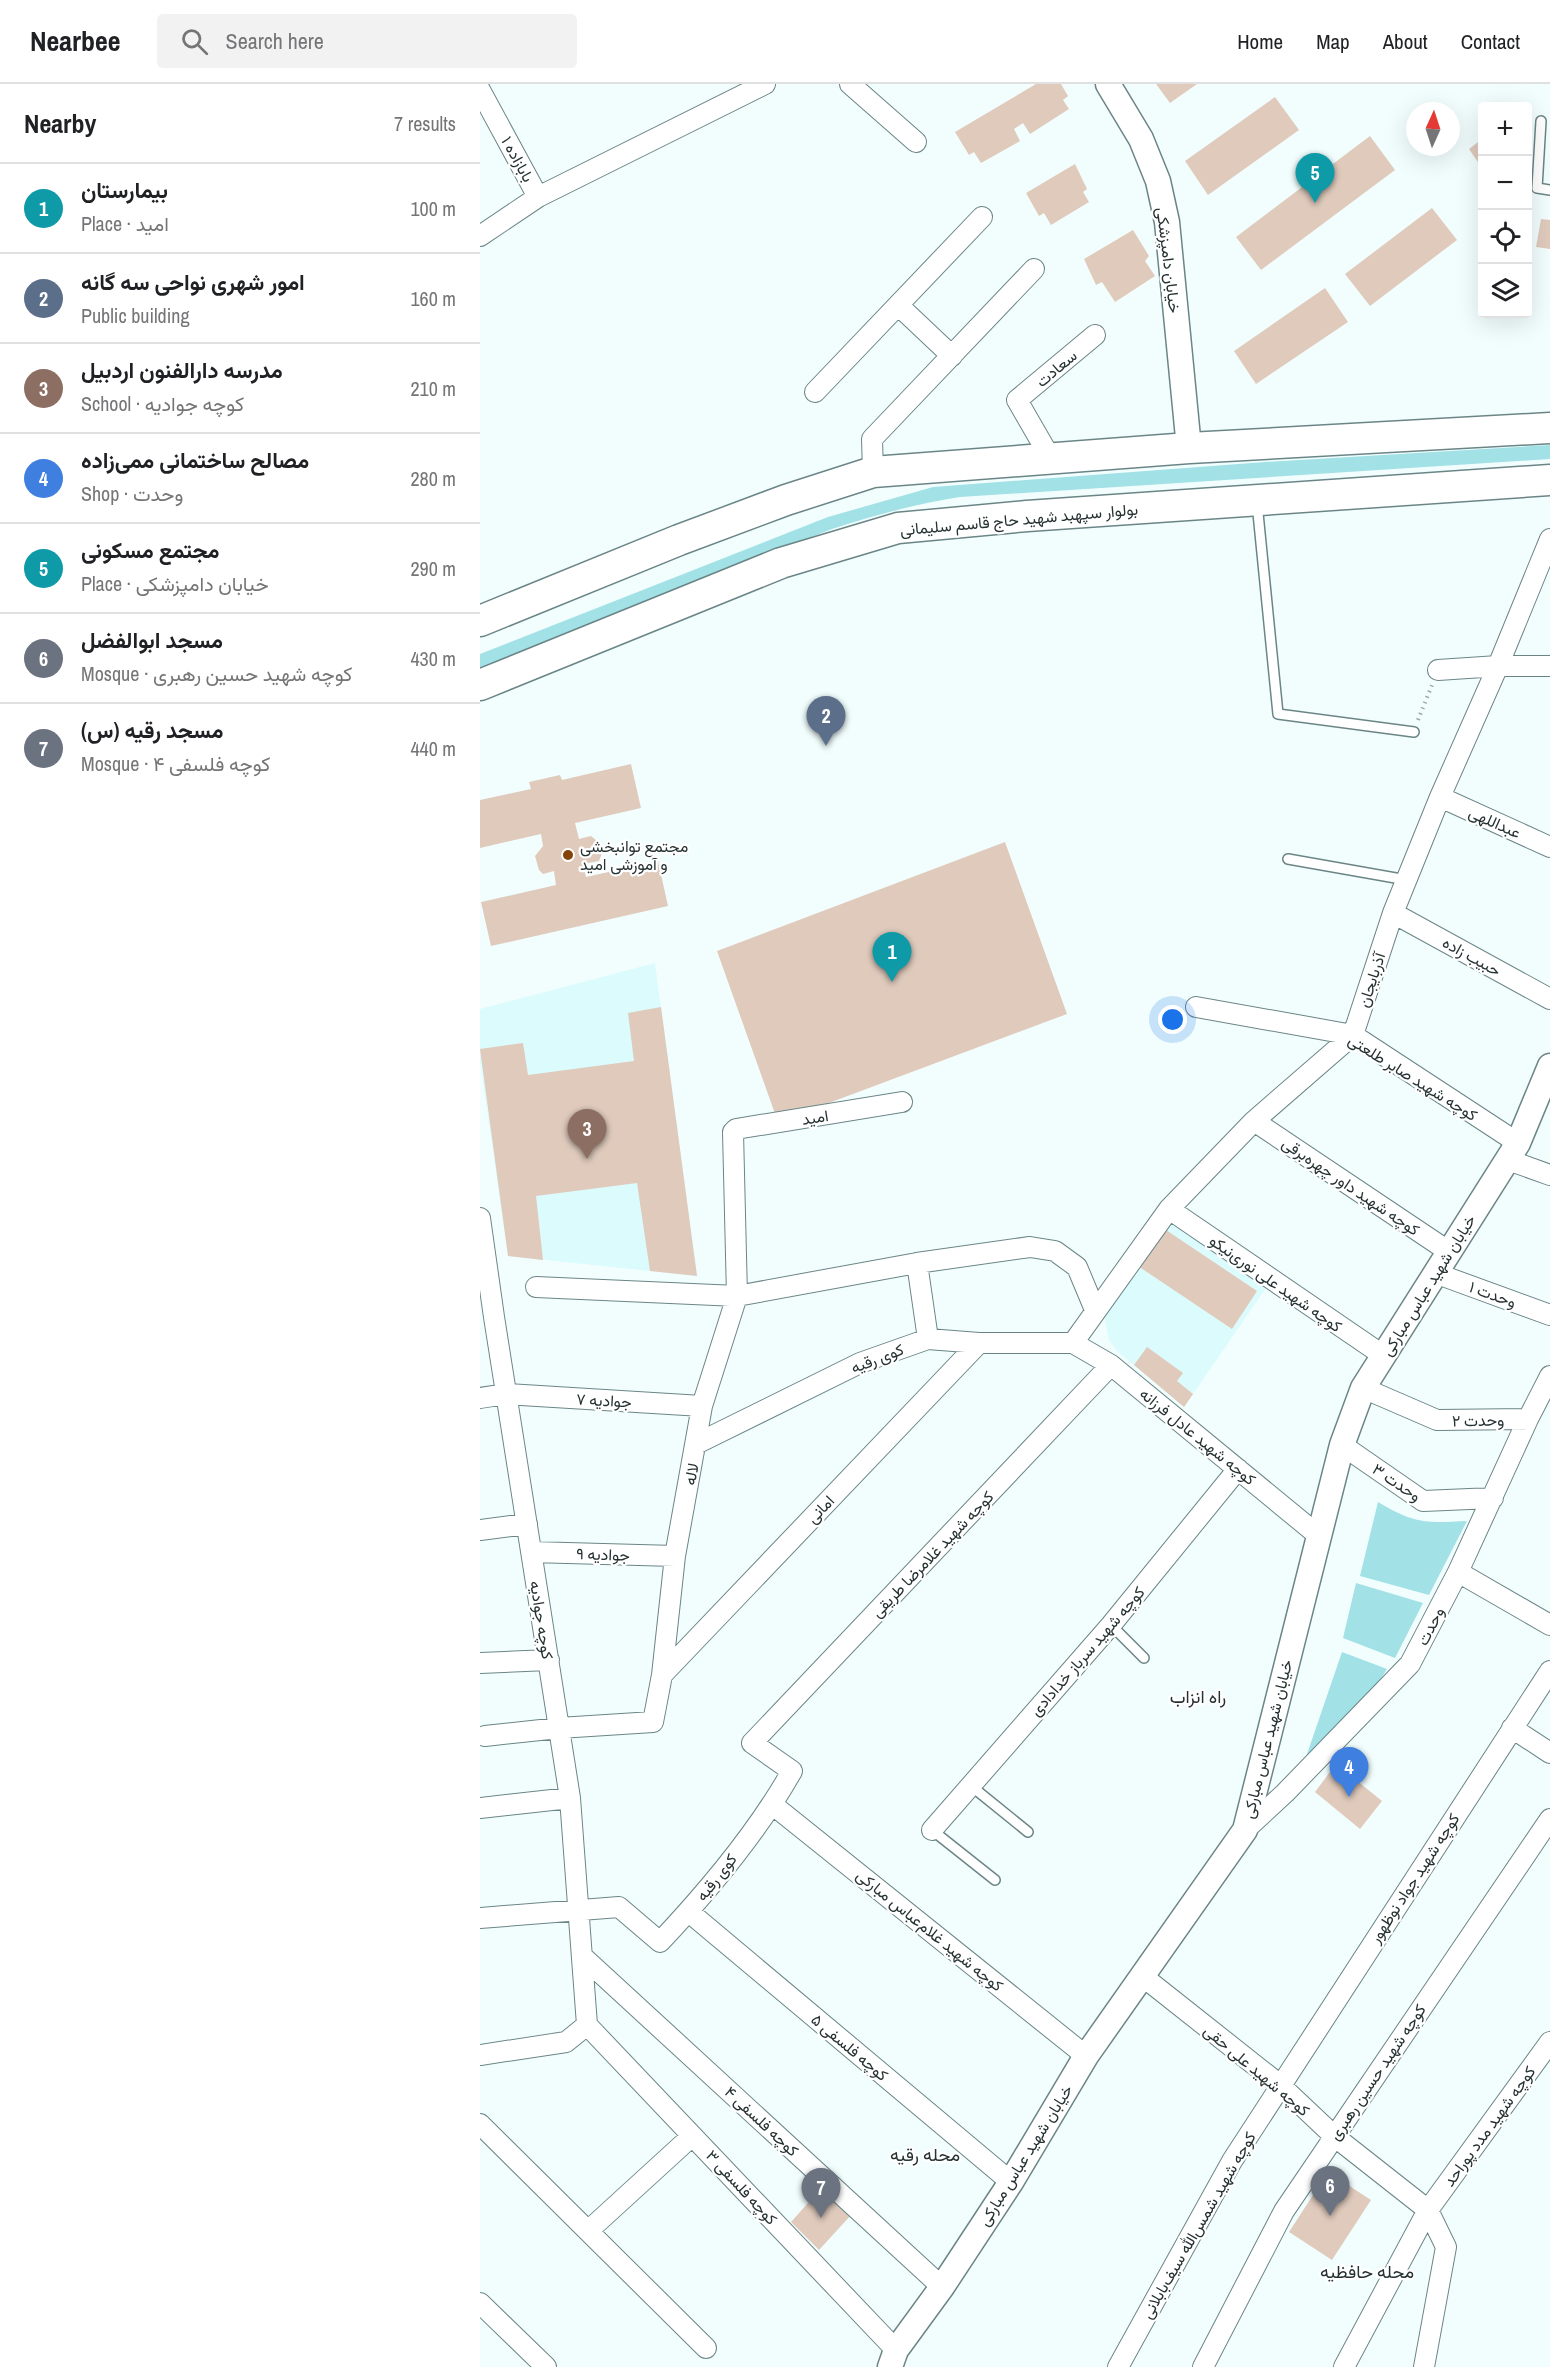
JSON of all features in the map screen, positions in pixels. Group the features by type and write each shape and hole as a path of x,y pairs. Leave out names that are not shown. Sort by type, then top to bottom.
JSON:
{"main road":[{"path":"480,621 679,540 786,500 873,472 1189,448 1550,428"},
{"name":"بولوار سپهبد شهید حاج قاسم سلیمانی","path":"480,685 781,563 898,528 1027,516 1550,480"}],"street":[{"path":"480,236 538,197 765,84"},
{"path":"850,84 916,142"},
{"name":"خیابان دامپزشکی","path":"1108,84 1141,139 1158,181 1165,212 1189,448"},
{"name":"بابازاده ۱","path":"482,100 538,197"},
{"path":"814,392 982,217"},
{"path":"873,472 872,440 1034,268"},
{"path":"898,305 952,356"},
{"name":"سعادت","path":"1051,459 1017,400 1095,335"},
{"name":"آذربایجان","path":"1353,1035 1393,913 1550,539"},
{"path":"1438,670 1498,666 1550,666"},
{"name":"عبداللهی","path":"1440,797 1550,847"},
{"name":"حبیب زاده","path":"1393,913 1550,999"},
{"name":"کوچه شهید صابر طلعتی","path":"1196,1007 1353,1035 1513,1152"},
{"path":"1074,1343 1095,1310 1169,1209 1254,1121 1353,1035"},
{"name":"خیابان شهید عباس مبارکی","path":"876,2367 893,2358 1011,2182 1086,2056 1245,1830 1342,1445 1363,1388 1513,1152 1550,1066"},
{"name":"امید","path":"733,1136 736,1129 902,1102"},
{"name":"کوچه شهید داور چهره‌برقی","path":"1254,1121 1448,1251"},
{"name":"لاله","path":"559,1728 653,1722 662,1675 675,1556 702,1406 737,1296 733,1136"},
{"path":"1513,1152 1550,1175"},
{"name":"کوچه شهید علی نوری‌نیکو","path":"1169,1209 1384,1356"},
{"name":"کوچه جوادیه","path":"480,1218 483,1265 506,1394 570,1798 587,2025"},
{"path":"536,1287 737,1296 917,1263 1030,1247 1055,1251 1077,1267 1095,1310"},
{"path":"917,1263 927,1339"},
{"name":"وحدت ۱","path":"1435,1273 1550,1315"},
{"name":"کوی رقیه","path":"696,1444 860,1363 927,1339 979,1343 1074,1343"},
{"name":"امانی","path":"662,1675 979,1343"},
{"name":"کوچه شهید عادل فرزانه","path":"1074,1343 1111,1365 1318,1536"},
{"name":"کوچه شهید غلامرضا طریقی","path":"752,1743 1111,1365"},
{"name":"وحدت","path":"1245,1830 1410,1664 1458,1572 1528,1419 1550,1377"},
{"name":"وحدت ۲","path":"1363,1388 1437,1420 1528,1419"},
{"name":"جوادیه ۷","path":"480,1398 506,1394 702,1406"},
{"name":"وحدت ۳","path":"1342,1445 1423,1501 1492,1498"},
{"name":"کوچه شهید سرباز خدادادی","path":"932,1830 1111,1625 1238,1469"},
{"path":"480,1530 527,1524"},
{"name":"جوادیه ۹","path":"531,1552 675,1556"},
{"path":"1458,1572 1550,1625"},
{"path":"480,1663 549,1659"},
{"name":"کوچه شهید جواد نوظهور","path":"1280,2085 1550,1671"},
{"path":"485,1736 559,1728"},
{"path":"1512,1728 1550,1753"},
{"name":"کوی رقیه","path":"579,1910 619,1906 660,1942 689,1911 773,1805 792,1771 752,1743"},
{"path":"480,1808 570,1798"},
{"name":"کوچه شهید غلام‌عباس مبارکی","path":"773,1805 1086,2056"},
{"name":"کوچه شهید حسین رهبری","path":"1203,2367 1284,2211 1550,1819"},
{"path":"480,1918 579,1910"},
{"name":"کوچه فلسفی ۵","path":"689,1911 1011,2182"},
{"name":"کوچه فلسفی ۴","path":"582,1956 942,2286"},
{"name":"کوچه شهید علی حقی","path":"1141,1976 1280,2085 1334,2136 1428,2210"},
{"path":"480,2072 485,2054 566,2042 587,2025"},
{"name":"کوچه فلسفی ۳","path":"587,2025 692,2136 893,2358"},
{"name":"کوچه شهید مدد پوراحد","path":"1344,2367 1428,2210 1550,2042"},
{"name":"کوچه شهید شمس‌الله سیف‌بابلانی","path":"1118,2367 1232,2161 1280,2085"},
{"path":"480,2124 706,2348"},
{"path":"588,2231 692,2136"},
{"path":"1424,2367 1446,2247 1428,2210"},
{"path":"480,2303 546,2367"}],"lane":[{"path":"1541,121 1537,188 1550,190"},
{"path":"1257,501 1278,714 1414,732"},
{"path":"1288,859 1407,880"},
{"path":"1111,1625 1144,1658"},
{"path":"970,1785 1028,1832"},
{"path":"932,1830 995,1880"}],"path":[{"path":"1414,732 1438,670"}],"shaded area":[{"path":"1550,445 1550,459 960,497 927,503 832,529 480,669 480,654 828,517 933,487 1265,462"},
{"path":"655,963 697,1276 508,1256 480,1061 480,1009"},
{"path":"1168,1222 1266,1288 1184,1407 1117,1351 1109,1340 1103,1311"},
{"path":"1378,1502 1411,1518 1430,1522 1467,1521 1429,1595 1360,1576"},
{"path":"1356,1583 1423,1603 1395,1658 1343,1638"},
{"path":"1342,1652 1387,1669 1377,1685 1309,1758 1306,1757"}],"building":[{"path":"1036,84 1061,84 1068,96 1063,100 1069,109 1030,134 1023,123 1014,129 1020,141 981,163 974,152 969,155 955,132"},
{"path":"1156,84 1197,84 1170,103"},
{"path":"1275,97 1299,130 1208,195 1185,161"},
{"path":"1370,136 1395,170 1261,270 1236,237"},
{"path":"1478,142 1478,162 1469,149"},
{"path":"1075,164 1087,189 1083,192 1089,202 1051,225 1044,213 1039,216 1026,193"},
{"path":"1432,208 1457,240 1370,306 1345,274"},
{"path":"1541,219 1550,220 1550,249 1536,247"},
{"path":"1133,230 1149,256 1145,261 1155,276 1115,302 1102,282 1096,285 1084,259"},
{"path":"1325,288 1348,322 1256,384 1234,351"},
{"name":"مجتمع توانبخشی و آموزشی امید","path":"631,764 641,808 575,823 579,839 591,836 597,841 602,853 599,861 583,864 586,877 658,861 668,906 491,946 481,902 556,885 554,871 543,874 539,870 535,856 543,846 541,834 480,848 480,800 531,789 529,782 560,775 562,780"},
{"path":"1005,842 1067,1014 778,1122 717,951"},
{"path":"661,1007 697,1276 650,1271 637,1183 536,1196 543,1260 508,1256 480,1049 523,1043 528,1075 634,1061 628,1013"},
{"path":"1163,1228 1257,1291 1232,1329 1138,1266"},
{"path":"1147,1347 1183,1373 1177,1381 1193,1394 1184,1407 1134,1365"},
{"path":"1336,1764 1382,1801 1360,1829 1315,1792"},
{"path":"1328,2172 1371,2200 1332,2260 1289,2232"},
{"path":"824,2185 852,2214 819,2250 791,2222"}],"place":[{"name":"مجتمع مسکونی","path":"1315,203"},
{"name":"امور شهری نواحی سه گانه","path":"826,746"},
{"name":"مجتمع توانبخشی و آموزشی امید","path":"568,855"},
{"name":"بیمارستان","path":"892,982"},
{"name":"مدرسه دارالفنون اردبیل","path":"587,1159"},
{"name":"مصالح ساختمانی ممی‌زاده","path":"1349,1797"},
{"name":"مسجد ابوالفضل","path":"1330,2216"},
{"name":"مسجد رقیه (س)","path":"821,2218"}],"district":[{"name":"راه انزاب","path":"1198,1696"},
{"name":"محله رقیه","path":"925,2154"},
{"name":"محله حافظیه","path":"1367,2271"}]}
